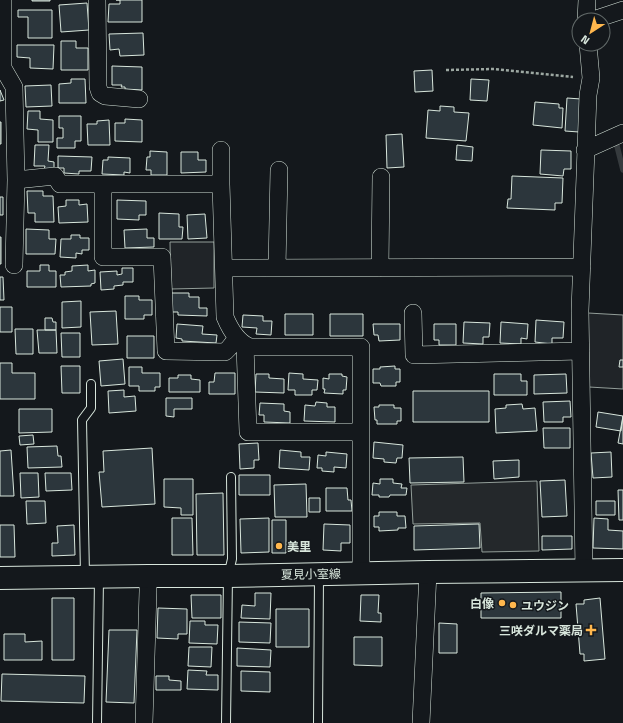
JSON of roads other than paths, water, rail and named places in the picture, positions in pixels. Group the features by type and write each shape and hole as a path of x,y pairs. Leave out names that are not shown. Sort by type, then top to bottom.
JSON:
{"main road":[{"name":"夏見小室線","path":"0,578 623,570"}],"street":[{"path":"3,0 3,68 14,87 16,180 14,265"},
{"path":"97,0 98,87 100,93 106,96 139,99"},
{"path":"586,12 587,0"},
{"path":"611,14 623,10"},
{"path":"584,571 580,311 585,150 588,95 591,78 589,52"},
{"path":"585,150 623,134"},
{"path":"222,150 221,184 225,317 229,328 241,341 250,347 361,346 361,574"},
{"path":"277,268 279,170"},
{"path":"16,180 55,176 60,184 221,184"},
{"path":"380,268 381,177"},
{"path":"103,184 103,256 162,257 166,351 224,352 241,341"},
{"path":"224,268 582,267"},
{"path":"413,313 414,354 581,351"},
{"path":"241,341 248,432 361,432"},
{"path":"421,723 428,572"},
{"path":"144,723 148,576"}],"lane":[{"path":"91,384 91,408 82,420 92,577 97,723"},
{"path":"226,723 228,576 232,559 231,477"},
{"path":"318,723 319,574"}],"waterway":[{"path":"617,146 623,170"}],"place":[{"name":"美里","path":"279,546"},
{"name":"白像","path":"502,603"},
{"name":"ユウジン","path":"513,605"},
{"name":"三咲ダルマ薬局","path":"591,630"}]}
